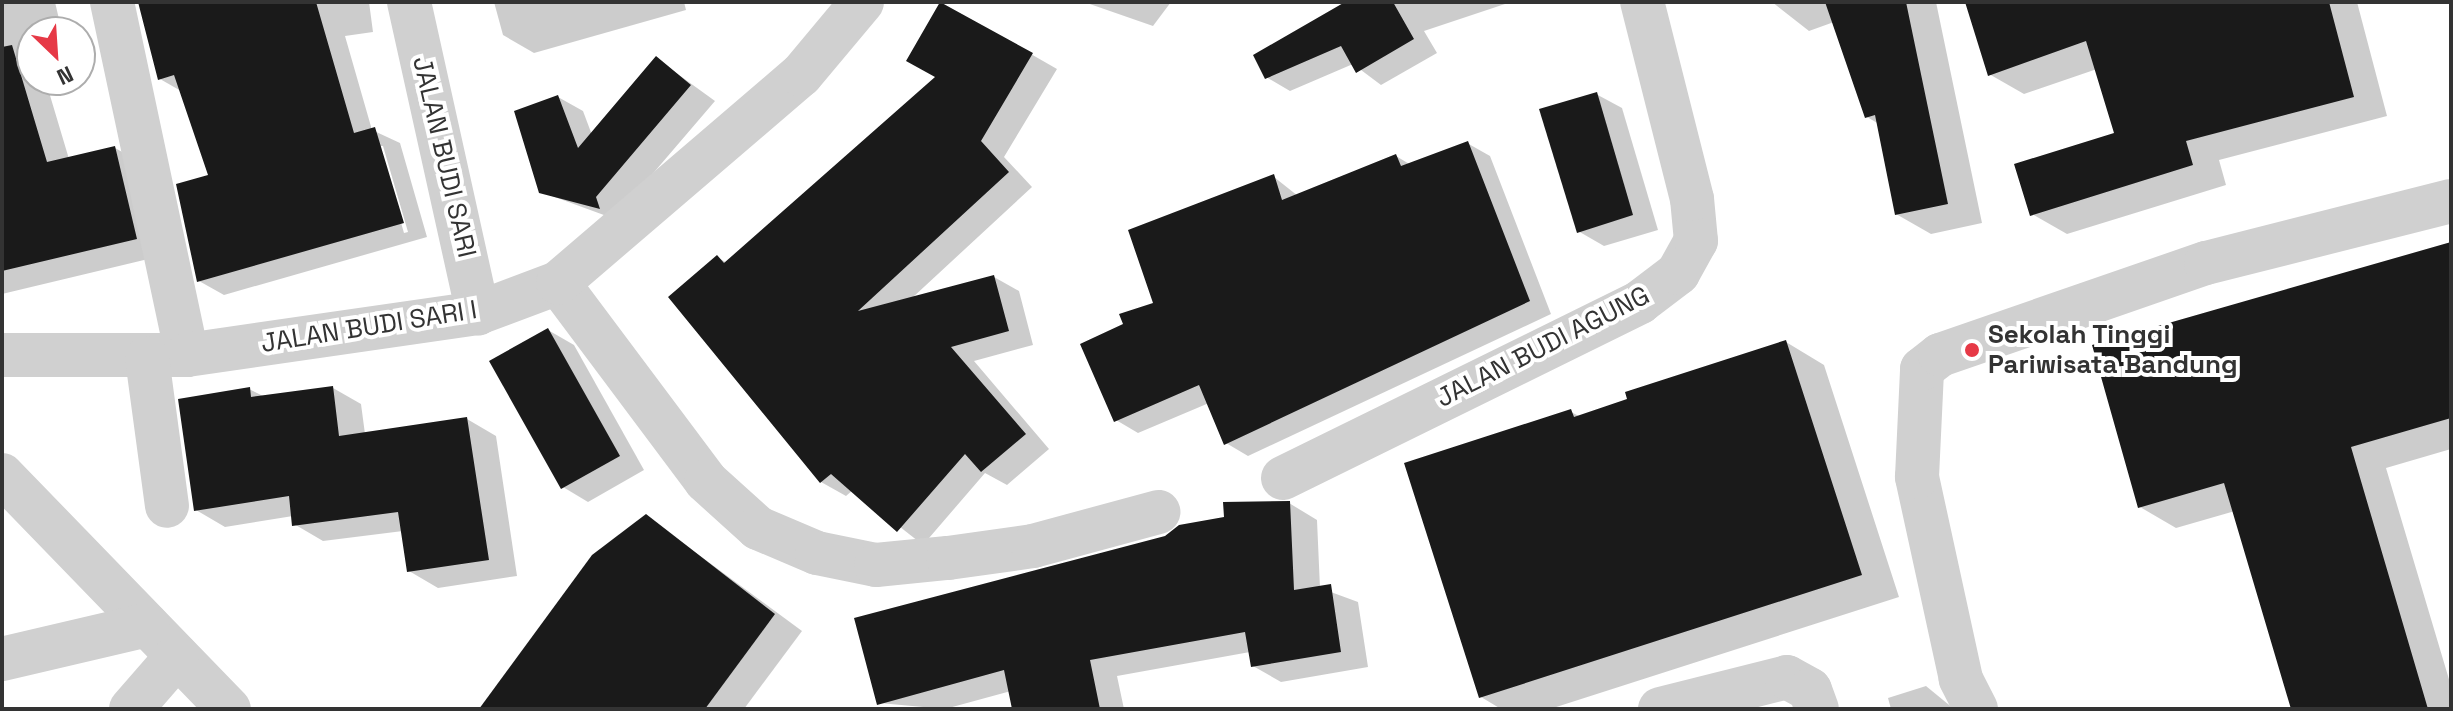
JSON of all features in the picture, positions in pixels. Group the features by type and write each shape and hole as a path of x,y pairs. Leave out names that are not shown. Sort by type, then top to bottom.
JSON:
{"street":[{"path":"112,2 167,356 167,506"},
{"name":"JALAN BUDI SARI","path":"409,2 478,313"},
{"name":"JALAN BUDI SARI I","path":"2,355 167,356 478,313 558,283 801,75 862,2"},
{"name":"JALAN BUDI AGUNG","path":"1283,478 1640,302 1678,273 1696,241 1692,199 1642,2"},
{"path":"1976,709 1961,679 1917,477 1922,369 1940,355 2206,263 2451,201"},
{"path":"558,283 706,481 758,528 817,553 876,565 948,558 1033,546 1158,512"},
{"path":"2,475 229,709"},
{"path":"2,659 162,641"},
{"path":"131,709 162,641"},
{"path":"1660,709 1787,677 1810,690 1817,709"}],"building":[{"path":"138,2 316,2 354,133 375,127 404,223 197,282 176,184 208,175 174,75 158,80"},
{"path":"940,2 1033,53 981,141 1009,172 858,311 994,275 1009,331 951,347 1026,434 981,472 965,454 897,532 831,474 820,483 668,297 717,255 724,263 935,77 906,61"},
{"path":"1345,2 1393,2 1414,39 1356,73 1341,46 1265,79 1253,55"},
{"path":"1825,2 1906,2 1948,204 1895,215 1875,115 1865,118"},
{"path":"1965,2 2329,2 2354,97 2186,141 2193,165 2030,216 2014,164 2114,133 2086,41 1988,76"},
{"path":"12,45 16,58 16,96 27,96 47,162 115,146 137,239 2,271 2,47"},
{"path":"656,56 691,85 596,197 600,209 539,193 514,111 558,95 578,148"},
{"path":"1597,92 1633,215 1577,233 1539,109"},
{"path":"1468,141 1530,301 1224,445 1199,385 1114,422 1080,344 1123,324 1119,314 1153,303 1128,230 1274,174 1282,200 1396,154 1401,166"},
{"path":"2451,242 2451,418 2351,447 2428,709 2291,709 2224,483 2138,508 2092,345"},
{"path":"548,328 620,456 561,489 489,361"},
{"path":"1786,340 1862,575 1479,698 1404,463 1571,409 1574,417 1627,399 1625,392"},
{"path":"333,386 339,436 467,417 489,560 407,572 398,512 292,526 289,496 194,511 178,399 250,387 251,397"},
{"path":"1290,501 1294,590 1331,584 1341,652 1251,667 1245,632 1090,660 1100,709 1012,709 1004,670 877,705 854,618 1165,536 1179,525 1224,517 1223,502"},
{"path":"646,514 775,614 705,709 479,709 592,555"}],"place":[{"name":"Sekolah Tinggi Pariwisata Bandung","path":"1972,350"}]}
